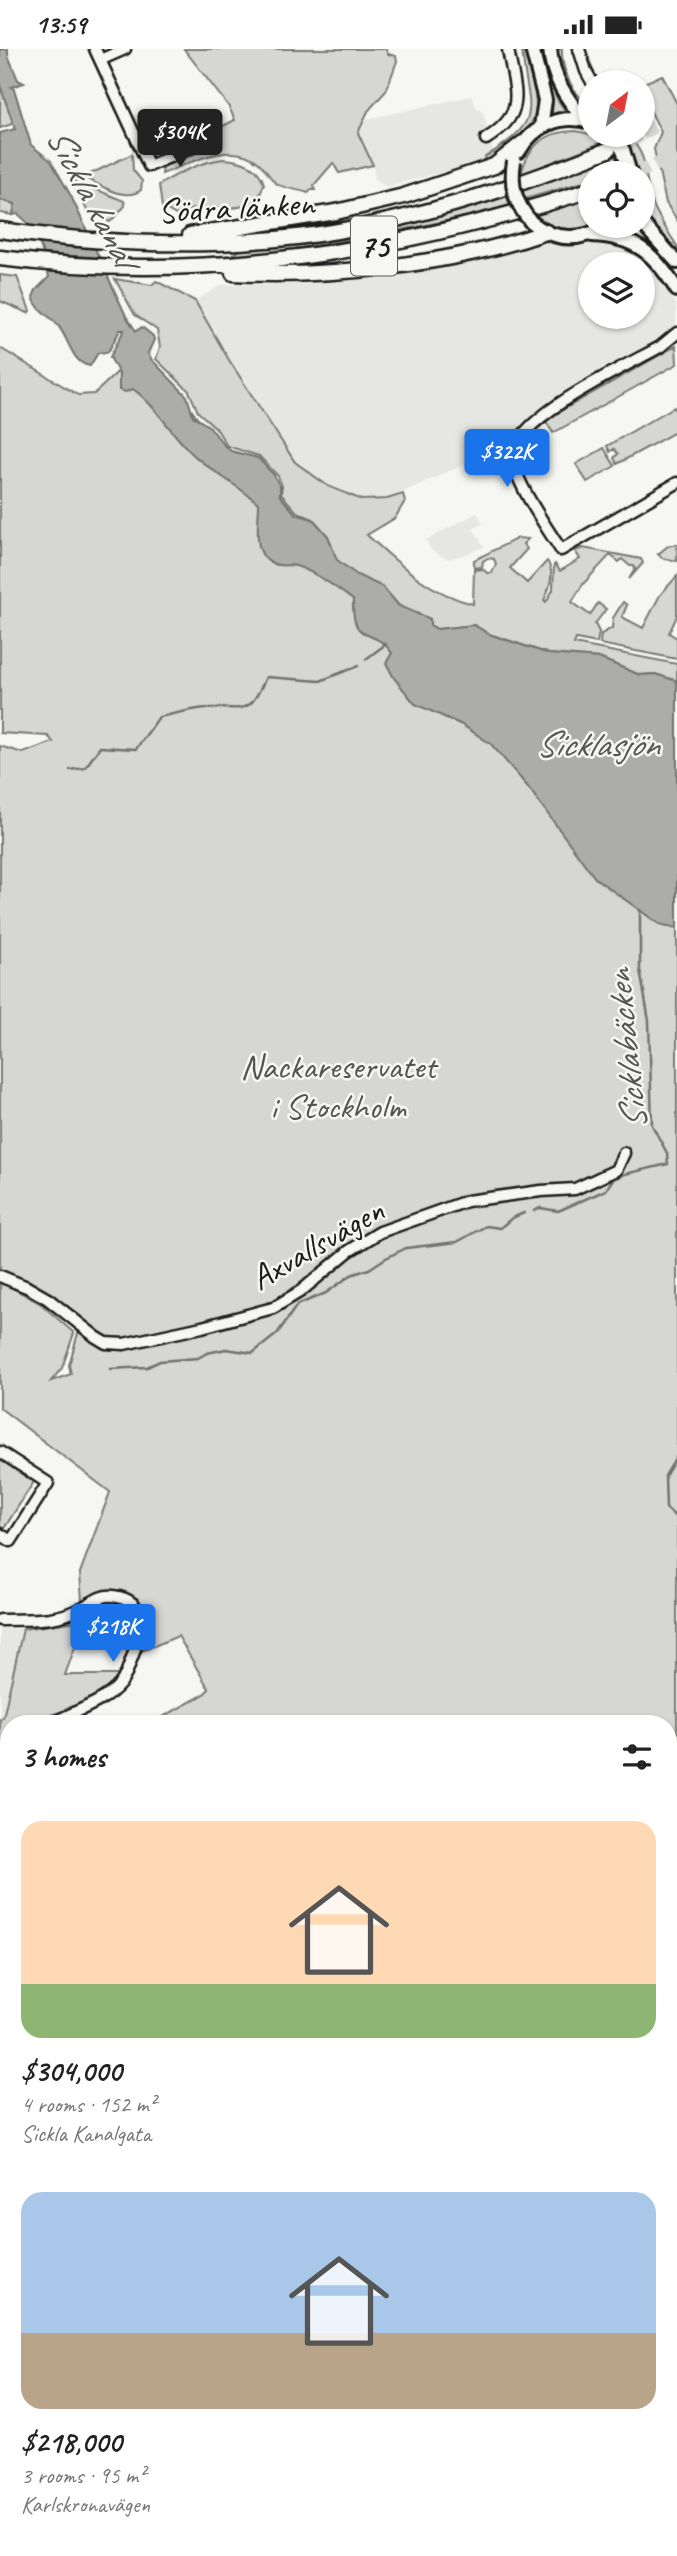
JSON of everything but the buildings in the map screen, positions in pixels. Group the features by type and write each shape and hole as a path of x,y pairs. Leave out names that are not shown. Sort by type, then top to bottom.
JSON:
{"highway":[{"path":"108,240 198,235 404,196 494,166 523,143"},
{"name":"Södra länken","path":"108,240 219,243 297,237 361,226 480,197 544,176 608,150"},
{"name":"Södra länken","path":"0,258 39,263 152,268 240,265 313,257 514,214 578,194"},
{"name":"75","path":"0,230 108,240"},
{"path":"152,268 267,275 342,271 404,264 517,242 546,232"}],"main road":[{"path":"532,49 545,100 541,127"},
{"path":"550,49 557,80 578,111"},
{"path":"578,121 562,120 541,127 523,143 514,161 512,178 520,209 531,222 546,232 568,237 578,236"},
{"path":"655,237 677,262"},
{"path":"621,238 643,249 660,265 677,289"}],"street":[{"path":"95,49 149,166 205,141"},
{"path":"100,60 125,49"},
{"path":"486,139 504,128 515,108 508,49"},
{"path":"579,49 586,70"},
{"path":"677,333 660,347 544,413 520,439 513,456 522,485 561,550 677,483"},
{"path":"660,347 677,343"},
{"name":"Axvallsvägen","path":"0,1276 48,1299 106,1343 124,1344 145,1340 273,1308 301,1291 349,1251 380,1232 467,1201 575,1189 616,1170 624,1153"},
{"path":"0,1452 48,1483 11,1541 0,1534"},
{"path":"0,1620 52,1619 75,1611 104,1595 125,1599 136,1606 141,1618 141,1632 121,1683 109,1694 68,1715"}],"shaded area":[{"path":"472,96 477,109 483,112 493,152 485,157 486,161 386,187 375,179 373,165 358,136 357,121"},
{"path":"537,240 573,246 601,243 631,252 578,252 578,329 655,329 655,273 676,304 676,323 673,329 677,336 544,412 515,446 468,463 387,499 362,500 328,486 295,462 229,360 195,301 221,285 317,284 416,269"},
{"path":"477,513 483,523 473,529 484,547 446,559 431,550 426,540"},
{"path":"0,1629 23,1629 4,1715 0,1715"}],"green space":[{"path":"184,49 386,49 388,54 396,56 397,61 386,91 368,111 358,133 373,165 339,173 333,163 314,185 315,190 308,193 277,184 259,163 236,153 211,155 162,174 163,167 216,145 211,132 235,120 229,107"},
{"path":"522,49 525,49 535,95 535,115 514,145 501,155 486,161 485,157 518,133 526,122 529,100"},
{"path":"539,49 543,49 551,84 567,113 552,115 553,103 541,71"},
{"path":"557,49 562,49 566,74 578,95 578,101 569,90"},
{"path":"662,75 677,104 677,220 666,203 654,149 661,132 655,120 655,78"},
{"path":"0,85 15,123 0,128"},
{"path":"578,131 578,147 591,147 521,175 533,148 547,137"},
{"path":"626,147 637,147 643,157 644,161 633,161"},
{"path":"132,154 133,170 142,181 141,190 121,194 87,179 86,176"},
{"path":"613,155 618,161 597,161"},
{"path":"223,159 243,162 258,172 264,184 258,200 239,207 196,209 176,215 162,207 159,185 190,169"},
{"path":"578,168 578,184 525,199 522,190"},
{"path":"78,179 85,185 124,201 125,206 110,222 88,212 72,182"},
{"path":"506,194 510,207 378,235 246,256 233,254 244,248 409,222"},
{"path":"0,200 15,204 13,215 0,213"},
{"path":"578,201 578,230 555,227 535,215"},
{"path":"655,209 677,246 677,253 655,227"},
{"path":"0,275 17,277 30,311 28,313 0,301"},
{"name":"Nackareservatet i Stockholm","path":"115,279 152,285 156,281 195,301 229,360 295,462 328,486 362,500 387,499 403,494 405,501 395,518 367,535 416,577 443,593 473,604 474,570 483,569 492,573 496,564 494,559 488,558 483,561 482,567 474,568 474,560 518,538 528,539 523,544 527,549 510,568 527,583 547,561 551,575 544,600 546,602 553,590 554,565 560,571 580,559 575,551 583,548 641,559 643,563 629,579 634,566 622,559 619,562 610,555 583,584 572,602 590,615 598,603 606,609 595,624 599,632 597,643 576,639 574,644 677,664 677,681 655,674 640,675 599,658 549,654 489,634 474,625 437,629 430,625 430,619 399,606 383,587 359,577 363,582 677,794 677,1715 166,1715 209,1689 178,1636 142,1651 147,1632 137,1602 120,1590 104,1591 82,1601 80,1573 110,1492 0,1408 0,1281 41,1304 74,1333 62,1368 51,1381 71,1374 69,1365 80,1326 30,1281 0,1272 0,746 23,753 53,742 48,736 0,733 0,348 78,395 94,394 124,366 172,382 202,425 333,553 328,536 313,519 297,512 281,494 282,486 278,476 259,456 227,446 216,428 198,412 189,391 156,359 160,347 157,330 135,315"},
{"path":"676,346 677,364 553,433 545,420"},
{"path":"674,407 677,412 677,431 617,464 614,458 618,454 614,449 610,452 607,446"},
{"path":"604,448 615,466 587,482 576,464"},
{"path":"677,544 677,561 662,558 658,554 668,546"},
{"path":"677,576 677,616 669,633 677,638 677,659 600,644 601,634 612,628 613,618 623,602 627,605 622,617 643,628 660,595"},
{"path":"0,1457 35,1480 3,1530 0,1528"},
{"name":"Nackareservatet i Stockholm","path":"85,1620 65,1675 120,1675 109,1690 68,1710 49,1715 4,1715 23,1629"}],"water":[{"name":"Sicklasjön","path":"0,49 8,49 18,80 24,83 11,87 14,89 31,145 51,161 71,196 126,316 136,331 142,327 153,336 148,353 151,359 187,396 193,416 210,427 231,451 258,458 274,475 280,486 280,496 296,514 313,519 328,536 337,560 357,575 383,587 399,606 430,619 430,625 437,629 474,625 489,634 549,654 599,658 640,675 655,674 677,681 677,928 659,924 595,878 528,787 491,744 462,725 415,704 394,678 386,663 392,653 356,625 353,600 304,569 293,565 277,565 267,560 259,547 259,504 197,458 151,405 133,389 126,392 119,390 119,374 110,357 124,330 120,330 108,352 98,353 90,366 75,356 59,327 38,307 33,297 49,277 39,242 25,220 18,214 13,215 15,204 0,200 0,133 15,129 0,85"}],"waterway":[{"path":"366,659 386,644"},
{"path":"70,770 85,768 100,747 136,749 159,717 197,709 245,707 255,698 266,677 320,681 358,666"},
{"name":"Sicklabäcken","path":"534,1211 540,1208 558,1211 606,1190 613,1179 668,1164 667,1153 652,1125 649,1021 640,970 640,910"},
{"name":"Sicklabäcken","path":"110,1369 147,1367 160,1361 198,1358 226,1349 253,1353 277,1334 297,1305 326,1293 351,1275 369,1269 406,1248 457,1242 486,1226 500,1228 512,1218 524,1213"},
{"path":"677,1456 665,1476 666,1508 677,1518"}],"tunnel":[{"path":"655,126 677,115"},
{"path":"609,150 615,147"},
{"path":"655,165 677,156"}],"water label":[{"name":"Sickla kanal","path":"92,196"}]}
